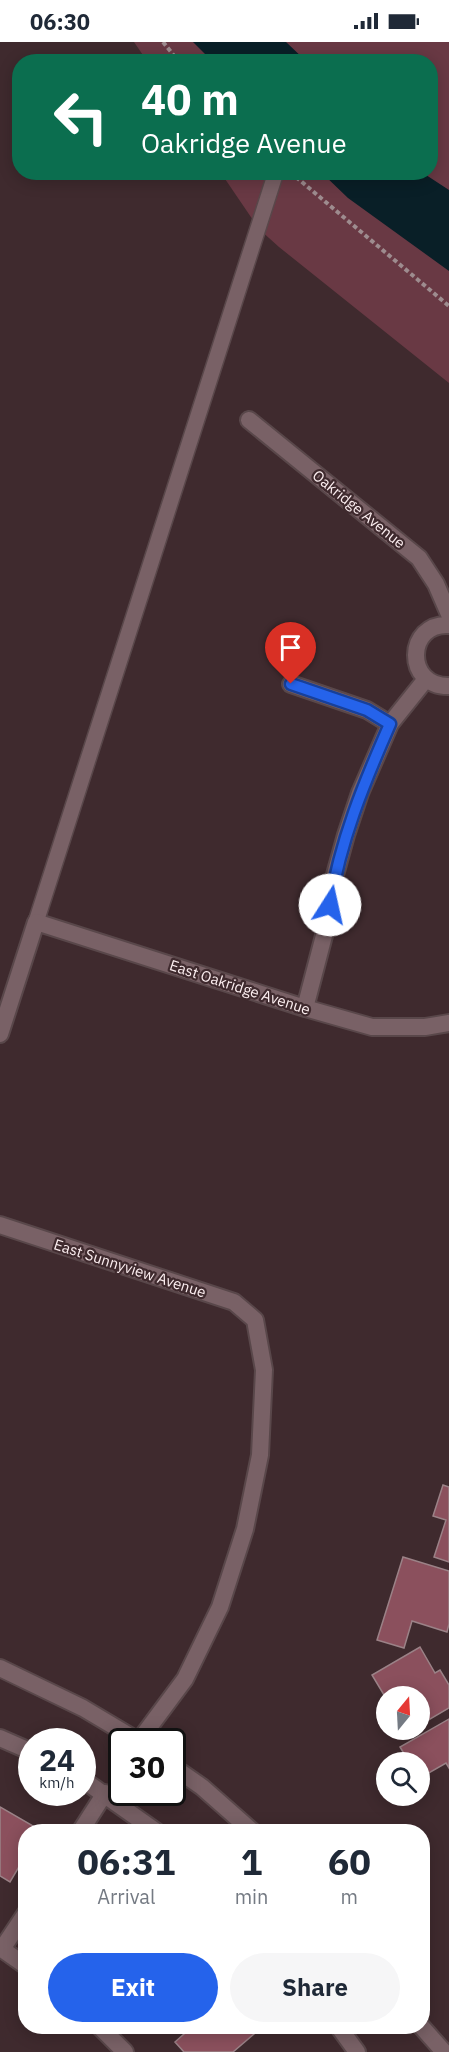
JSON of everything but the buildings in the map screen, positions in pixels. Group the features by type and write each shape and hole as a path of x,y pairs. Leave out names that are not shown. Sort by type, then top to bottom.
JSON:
{"street":[{"name":"Oakridge Avenue","path":"249,420 419,558 436,584 449,614"},
{"path":"449,625 435,626 428,630 417,645 415,655 420,672 426,679 435,684 449,686"},
{"path":"305,1008 326,928 333,882 360,793 390,724 426,679"},
{"path":"291,684 367,710 390,724"},
{"name":"East Oakridge Avenue","path":"36,922 305,1008 372,1027 425,1027 449,1023"},
{"path":"0,1034 36,922"},
{"name":"East Sunnyview Avenue","path":"0,1225 234,1302 255,1320 264,1370 260,1455 245,1529 220,1607 185,1679 149,1728"},
{"path":"0,1668 66,1699 116,1728"},
{"path":"0,1737 18,1745"},
{"path":"186,1776 244,1824"},
{"path":"96,1788 146,1824"},
{"path":"85,1824 105,1793"},
{"path":"18,1924 1,1948 18,1960"},
{"path":"107,2034 125,2052"},
{"path":"344,2034 357,2052"},
{"path":"428,2034 444,2052"}],"lane":[{"path":"36,922 273,180"}],"path":[{"path":"163,42 173,54"},
{"path":"300,180 449,306"}],"shaded area":[{"path":"134,42 449,42 449,383 259,229 226,180 438,180 438,54 142,54"}],"water":[{"path":"193,42 286,42 299,54 205,54"},
{"path":"329,180 434,180 449,190 449,271 348,198"}],"route":[{"path":"291,684 367,710 390,724 360,793 346,835 333,882 330,905"}]}
